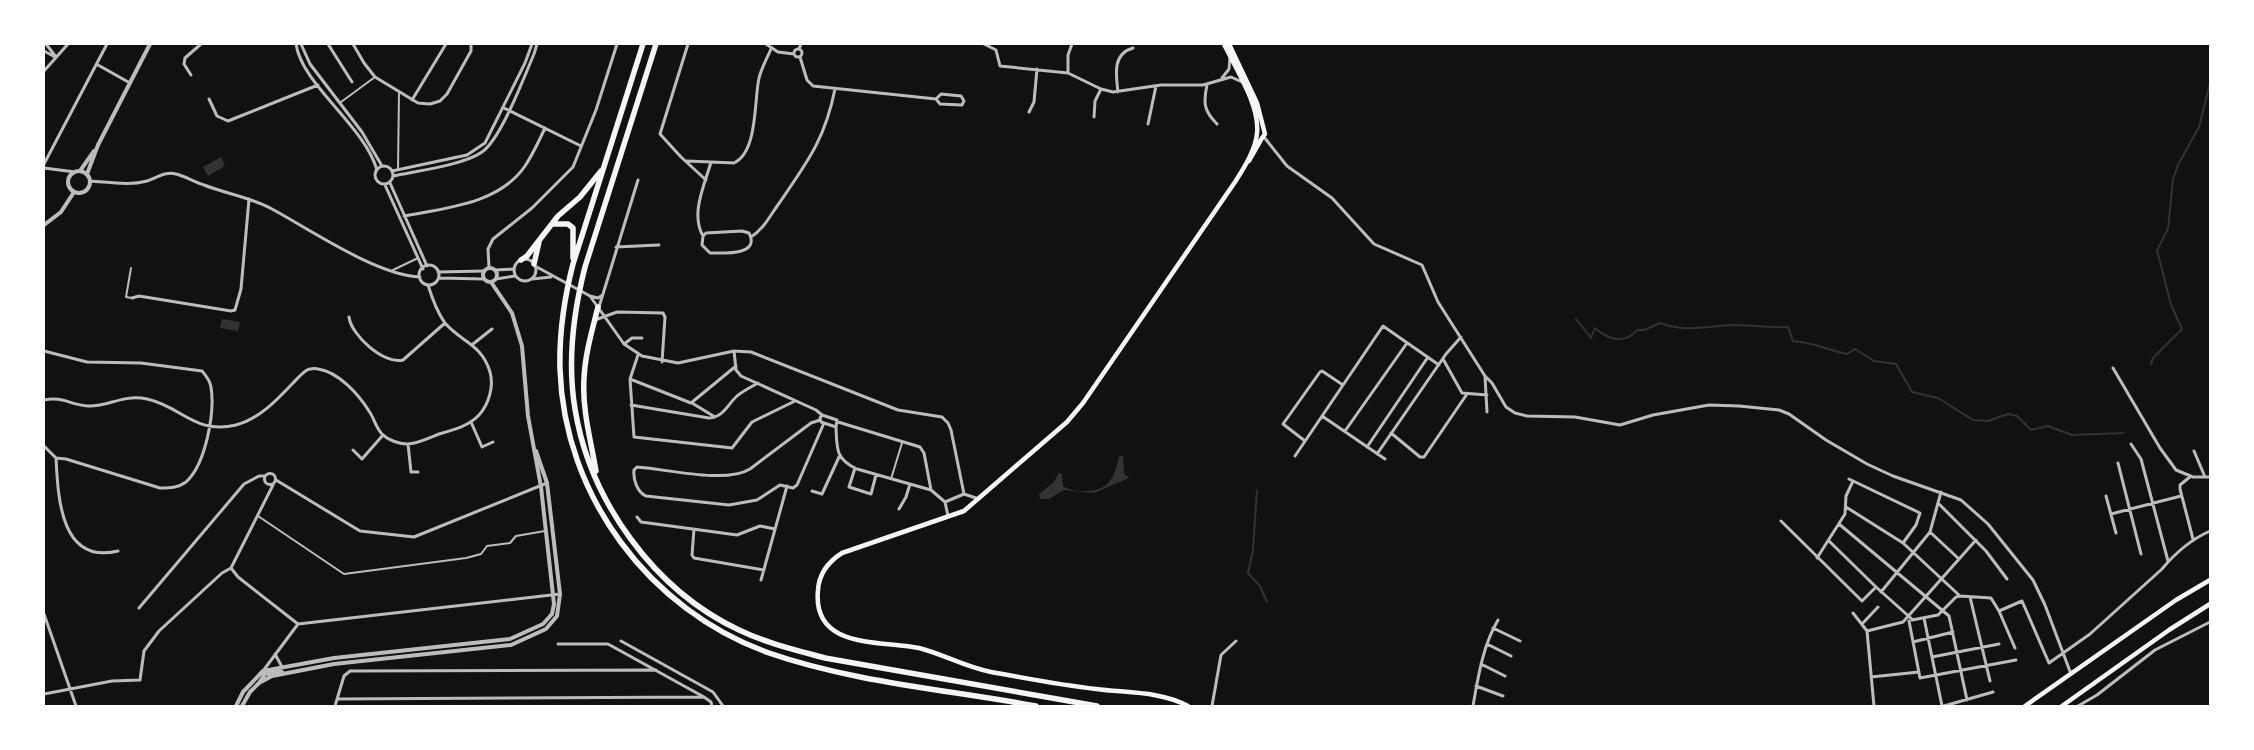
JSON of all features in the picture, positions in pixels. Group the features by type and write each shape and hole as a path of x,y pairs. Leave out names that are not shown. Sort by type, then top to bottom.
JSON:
{"highway":[{"path":"643,44 573,264 566,294 560,348 563,404 570,436 593,498 610,529 632,558 680,605 707,624 735,640 800,663 1036,706"},
{"path":"656,44 585,267 576,300 571,355 575,410 584,447 597,480 622,525 646,557 666,578 703,608 738,630 786,648 825,658 1097,706"},
{"path":"521,260 527,256 552,224 580,197 602,169"},
{"path":"552,224 568,224 573,228 573,264"},
{"path":"535,265 540,240"},
{"path":"597,480 587,426 584,380 588,350 598,307"}],"main road":[{"path":"1224,44 1242,82 1262,134"},
{"path":"1188,706 1163,696 1095,689 987,671 965,666 918,648 867,643 850,638 833,630 826,622 818,604 817,592 823,571 832,559 877,540 964,511 1074,414 1109,366 1242,170 1262,134 1257,103 1229,44"},
{"path":"2025,706 2176,600 2210,580"},
{"path":"2062,706 2169,630 2210,604"}],"street":[{"path":"46,44 56,57"},
{"path":"44,71 68,44"},
{"path":"44,164 107,44"},
{"path":"74,192 83,192 89,186 90,181 87,174 98,145 150,44"},
{"path":"191,74 184,64 185,58 201,44"},
{"path":"296,44 305,67 358,135 377,170"},
{"path":"301,44 310,64 371,145 382,166 393,174 467,160 478,155 491,143 537,45 543,44"},
{"path":"328,44 352,82"},
{"path":"353,44 375,77 418,103 430,104 440,101 447,94 466,62 471,51 471,44"},
{"path":"412,100 446,44"},
{"path":"263,671 334,658 510,639 542,624 552,614 554,604 547,530 528,416 522,346 512,313 491,282 484,278 439,278 436,282 428,285 423,283 420,277 422,269 388,184 393,174 398,170 467,155 485,143 504,108 532,44"},
{"path":"489,268 488,249 493,238 511,227 556,186 573,167 604,85 617,44"},
{"path":"688,44 660,132 662,138 706,180"},
{"path":"766,44 771,48 800,57"},
{"path":"794,54 794,51 799,49 802,44"},
{"path":"984,44 996,50 1001,67 1068,73 1101,89 1118,92 1156,86 1207,85 1230,77 1242,82"},
{"path":"1068,73 1068,54 1072,44"},
{"path":"685,161 734,163 743,155 752,133 759,79 771,48"},
{"path":"1118,92 1117,63 1123,52 1133,48"},
{"path":"799,49 802,53 800,57 810,84 835,89 936,99 940,104 958,106 964,101 961,96 943,94 939,95 936,99"},
{"path":"44,51 56,57"},
{"path":"1220,80 1229,69 1230,56"},
{"path":"98,64 131,83"},
{"path":"1029,112 1034,102 1037,70"},
{"path":"340,103 375,77"},
{"path":"209,99 217,116 228,121 318,85"},
{"path":"1207,85 1204,106 1206,112 1217,124"},
{"path":"1148,124 1156,86"},
{"path":"712,162 697,218 698,229 703,236 703,248 707,252 713,253 742,251 749,246 751,237 764,224 816,147 827,122 835,89"},
{"path":"1094,117 1095,101 1101,89"},
{"path":"398,170 399,92"},
{"path":"504,108 581,146"},
{"path":"404,216 478,200 504,187 524,167 545,128"},
{"path":"1262,134 1291,170 1323,191 1338,204 1374,244 1422,266 1438,302 1485,376 1492,383 1506,408 1521,415 1575,417 1620,425 1686,408 1716,405 1784,412 1826,440 1883,471 1961,500 1974,510 2023,566 2041,594 2071,675"},
{"path":"74,192 68,183 69,176 77,171 98,145"},
{"path":"382,166 375,174 378,183 388,184"},
{"path":"44,168 77,171 87,174"},
{"path":"90,181 134,183 170,172 270,208 319,237 380,267 408,276 420,277"},
{"path":"598,307 638,180"},
{"path":"388,184 427,266"},
{"path":"44,225 61,212 74,192"},
{"path":"131,268 126,297 139,296 231,312 235,310 241,289 249,199"},
{"path":"703,236 708,232 742,231 749,233 751,237"},
{"path":"616,248 659,245"},
{"path":"392,270 418,258"},
{"path":"552,277 523,282 515,276 514,269 517,262 529,260 552,277 590,296 598,298 602,296"},
{"path":"532,279 536,273 535,265"},
{"path":"422,269 432,266 438,272 439,278"},
{"path":"438,272 484,271 489,268 496,270 514,269"},
{"path":"496,270 496,279"},
{"path":"484,271 484,278"},
{"path":"491,282 496,279 515,276"},
{"path":"44,400 62,399 87,406 100,405 119,398 148,399 166,406 188,420 209,426 236,425 253,418 278,399 307,369 317,368 326,371 345,383 360,399 383,435 397,442 408,444 471,422 480,414 487,402 491,387 490,373 484,356 473,344 445,322 434,304 428,285"},
{"path":"590,296 624,344 638,355 662,362 683,363 734,351 756,353 903,411 942,417 948,423 951,430 964,494"},
{"path":"595,320 616,312 663,313 665,317 662,362"},
{"path":"349,317 353,331 360,340 390,360 397,362 403,360 445,322"},
{"path":"1295,456 1383,326 1438,365"},
{"path":"473,344 492,329"},
{"path":"1377,454 1443,358 1461,337"},
{"path":"624,344 632,338 642,338"},
{"path":"1345,431 1407,343"},
{"path":"44,351 87,362 141,363 202,371 208,378 211,386 212,406 205,446 196,468 186,482 174,488 160,488 66,459 56,458 44,446"},
{"path":"734,351 739,375 838,422 918,446 923,451 931,490"},
{"path":"638,355 630,379 634,437 732,448 752,422 795,401"},
{"path":"1367,447 1428,358"},
{"path":"1443,358 1462,392 1487,395"},
{"path":"692,403 736,366"},
{"path":"2113,368 2165,456 2176,471 2191,476 2210,477"},
{"path":"1305,441 1283,424 1320,372 1322,371 1343,385"},
{"path":"1485,376 1487,412"},
{"path":"630,379 692,403 716,417"},
{"path":"631,405 709,418 716,417 722,413 738,394 758,383"},
{"path":"1392,433 1422,458 1467,394"},
{"path":"822,415 820,420 811,423 750,469 740,474 720,476 636,467 634,477 640,492 646,496 729,505 757,500 777,486 794,488 798,484 824,424"},
{"path":"1322,416 1385,459"},
{"path":"820,420 824,424 836,427"},
{"path":"471,422 482,447 493,442"},
{"path":"812,491 822,494 839,456 836,427 838,422"},
{"path":"353,450 362,459 383,435"},
{"path":"259,683 272,676 334,664 511,645 546,628 557,616 560,594 547,483 533,441"},
{"path":"891,479 902,441"},
{"path":"408,444 411,472 418,472"},
{"path":"2131,444 2141,459 2167,562"},
{"path":"2194,451 2204,477"},
{"path":"839,456 855,468 931,490 944,502 949,517"},
{"path":"56,458 59,498 64,521 70,536 89,549 104,553 118,551"},
{"path":"2118,463 2141,554"},
{"path":"855,468 849,487 871,494 876,475"},
{"path":"139,608 244,484 259,476 270,474 274,476 276,480 360,531 414,537 547,483"},
{"path":"265,476 265,483 272,485"},
{"path":"2191,476 2180,485 2181,496 2193,539"},
{"path":"44,694 112,682 140,680 144,651 159,631 222,573 231,568 276,480"},
{"path":"1817,558 1839,524 1846,507 1846,496 1851,480 1920,513 1916,526 1903,543"},
{"path":"899,509 906,497 910,484"},
{"path":"761,580 786,486"},
{"path":"1881,592 1930,532 1941,492"},
{"path":"944,502 964,494 979,499"},
{"path":"2106,496 2116,534"},
{"path":"2111,514 2181,496"},
{"path":"1938,504 1976,540 2007,579"},
{"path":"1846,507 1903,543 1960,596"},
{"path":"258,516 344,574 466,558 482,554 487,546 510,543 516,536 547,530"},
{"path":"637,517 641,522 737,535 760,526 774,529"},
{"path":"1781,521 1862,601 1876,587"},
{"path":"1839,524 1944,610 1950,617 1967,700"},
{"path":"694,530 692,555 694,558 764,570"},
{"path":"1998,611 2022,601 2049,664 2099,627 2193,539 2210,530"},
{"path":"1930,532 1959,559"},
{"path":"1903,622 1976,540"},
{"path":"1829,541 1911,620 1920,678 2016,660"},
{"path":"231,568 238,577 298,624 560,594"},
{"path":"1868,631 1938,615 1954,598 1960,596 1990,598 2015,648"},
{"path":"1970,597 1990,681"},
{"path":"1862,624 1878,607"},
{"path":"1853,613 1868,631 1874,706"},
{"path":"44,614 76,706"},
{"path":"1924,618 1943,706 1993,692"},
{"path":"1473,706 1481,664 1493,628 1498,620"},
{"path":"2078,706 2096,695 2155,650 2210,622"},
{"path":"236,706 243,692 263,671 298,624"},
{"path":"1493,628 1520,641"},
{"path":"1913,642 1953,632"},
{"path":"620,641 713,692 723,706"},
{"path":"1212,706 1221,655 1236,641"},
{"path":"558,644 608,644 704,697 711,702 712,706"},
{"path":"1487,644 1511,656"},
{"path":"1932,657 1999,644"},
{"path":"275,654 282,667"},
{"path":"1481,664 1506,676"},
{"path":"335,706 344,676 350,671 656,670"},
{"path":"263,671 268,674 275,671 284,673"},
{"path":"242,706 250,692 264,676 263,671"},
{"path":"1871,677 1919,672"},
{"path":"1476,686 1503,696"},
{"path":"337,700 704,697"}],"shaded area":[{"path":"221,157 225,166 208,176 203,167"},
{"path":"222,319 240,322 238,331 220,328"},
{"path":"1119,456 1123,456 1124,473 1129,478 1094,493 1064,490 1049,499 1040,499 1039,494 1053,483 1059,473 1062,474 1063,486 1069,489 1091,491 1104,487 1115,472"}],"waterway":[{"path":"2151,364 2153,358 2182,329 2171,305 2157,250 2168,229 2173,179 2178,165 2199,127 2210,83"},
{"path":"1576,319 1591,338 1595,328 1605,335 1616,339 1627,338 1637,330 1644,330 1660,323 1680,328 1733,325 1788,327 1793,341 1847,354 1855,349 1874,361 1896,364 1912,392 1938,398 1973,420 1988,421 2008,414 2017,416 2031,430 2048,426 2072,435 2123,433"},
{"path":"1257,490 1253,550 1248,573 1260,586 1267,602"}]}
